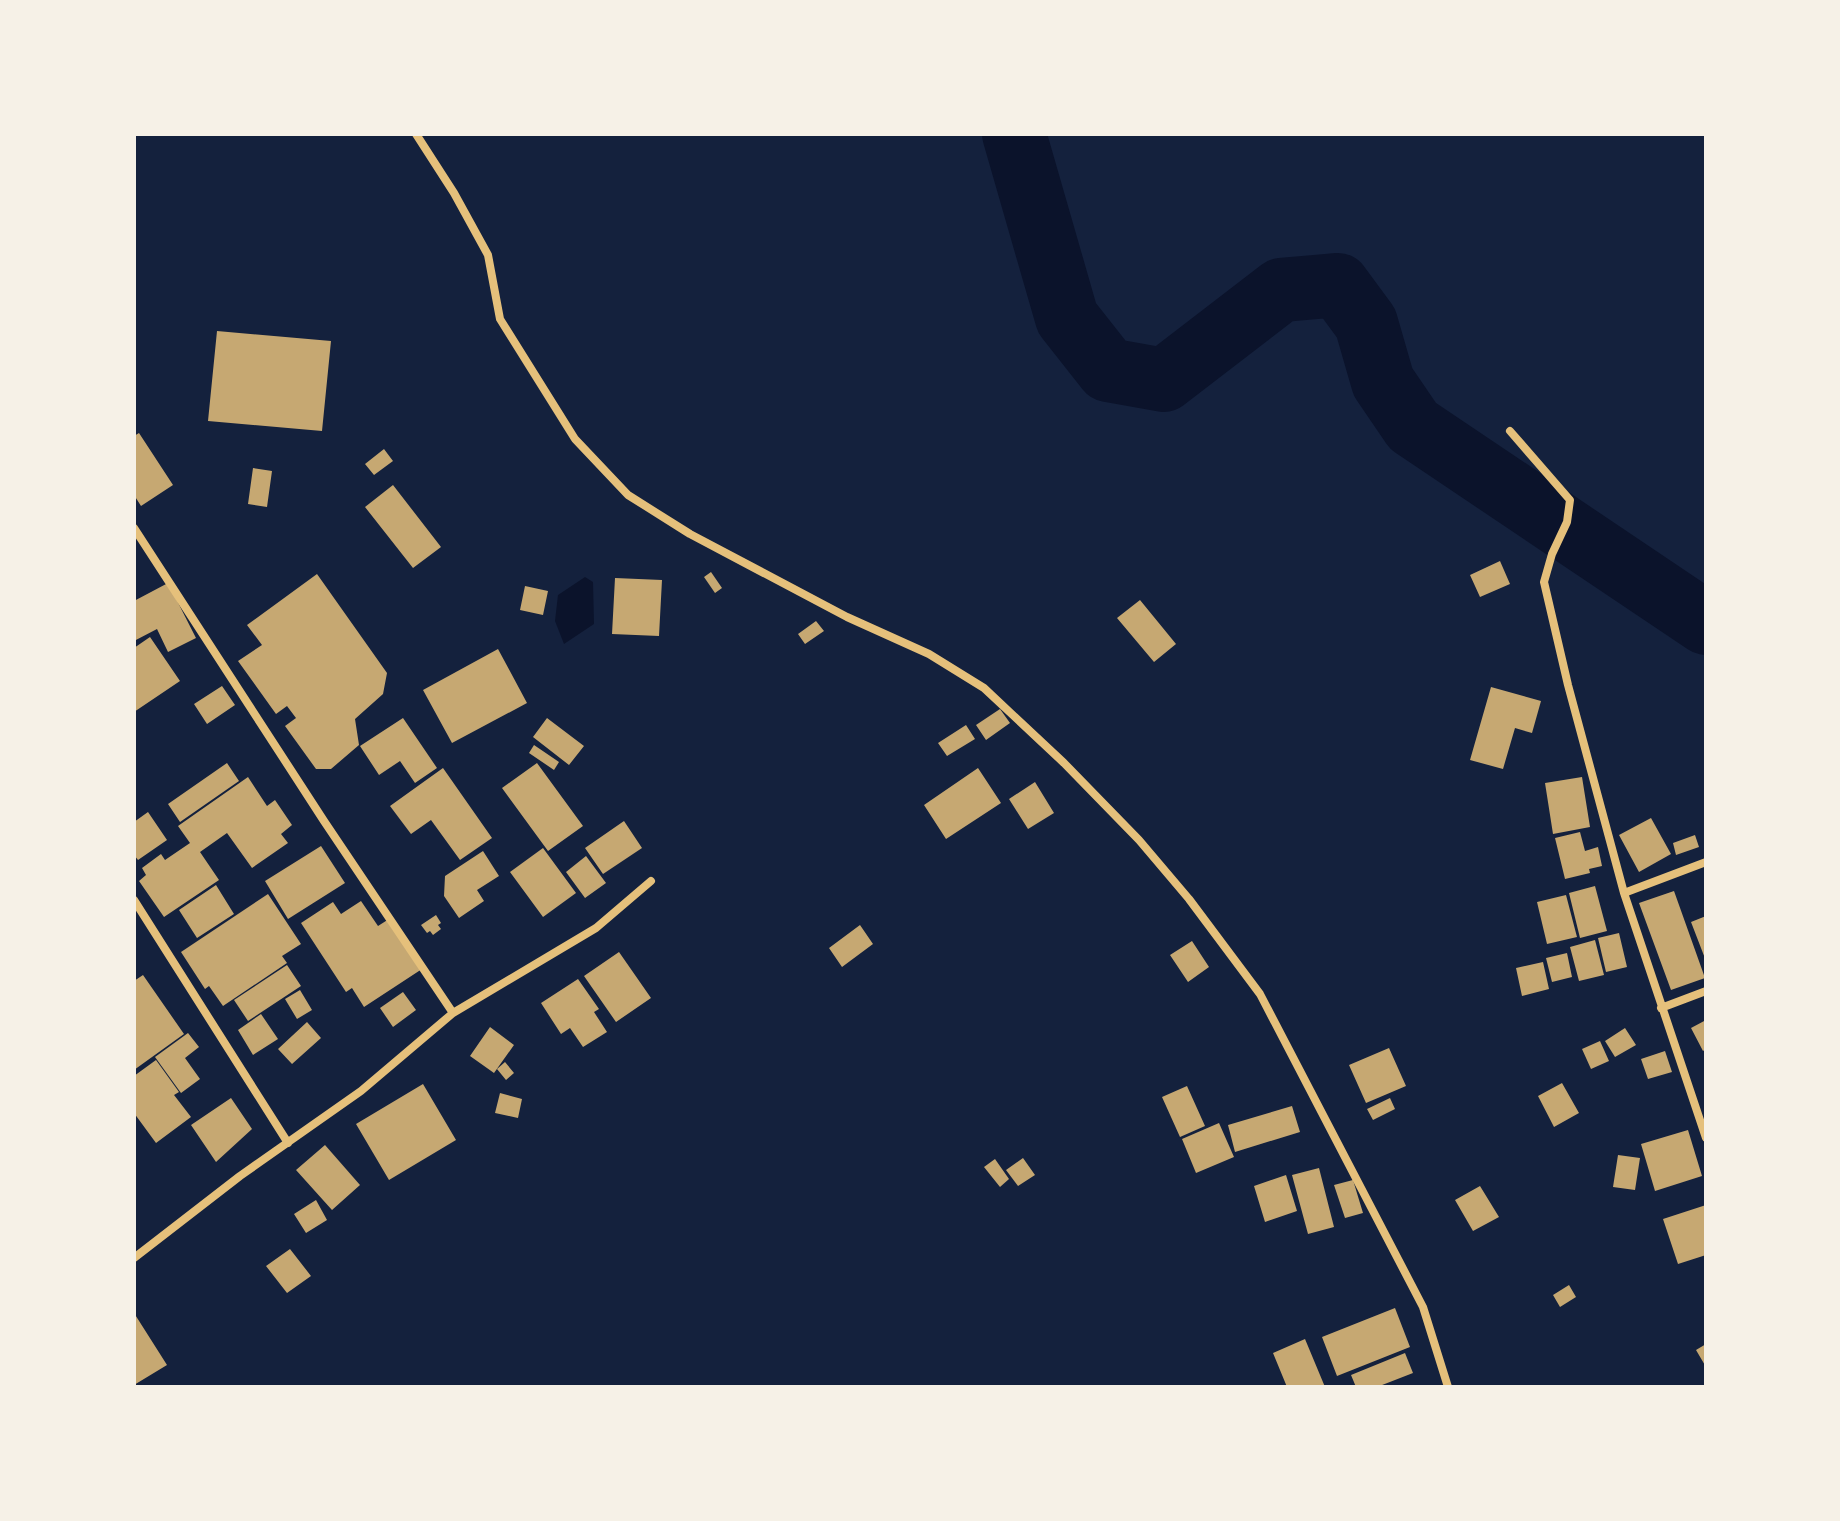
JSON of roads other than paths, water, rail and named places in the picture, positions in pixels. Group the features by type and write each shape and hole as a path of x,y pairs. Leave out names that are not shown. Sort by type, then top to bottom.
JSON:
{"street":[{"path":"416,134 454,193 488,255 500,319 575,439 628,495 690,534 847,617 929,654 984,688 1064,763 1139,840 1199,910 1260,994 1423,1307 1448,1387"},
{"path":"1510,431 1570,500 1567,522 1552,554 1544,582 1568,685 1624,893 1661,1008 1702,1114 1706,1138"},
{"path":"134,528 453,1013"},
{"path":"1624,893 1706,862"},
{"path":"134,1258 361,1091 453,1013 596,928 651,881"},
{"path":"134,900 288,1143"},
{"path":"1661,1008 1706,991"}],"water":[{"path":"585,577 593,582 594,624 564,644 555,621 558,595"}],"waterway":[{"path":"1014,134 1067,318 1108,370 1164,380 1281,290 1338,285 1366,323 1383,382 1413,426 1706,623"}]}
